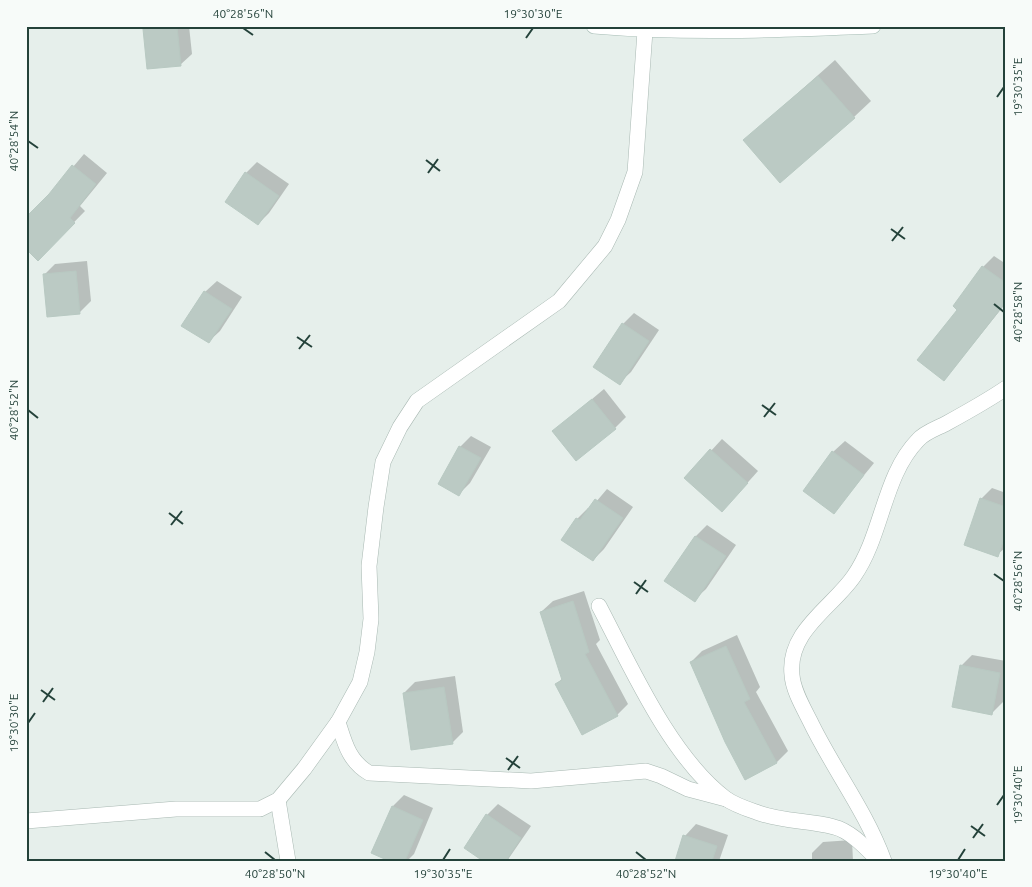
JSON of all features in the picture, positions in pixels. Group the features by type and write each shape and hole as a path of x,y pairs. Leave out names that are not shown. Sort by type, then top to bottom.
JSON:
{"street":[{"path":"594,26 646,31 767,31 873,26"},
{"path":"26,821 176,809 260,809 278,800 304,769 338,722 360,682 367,652 371,619 370,566 383,462 400,427 417,401 559,301 605,246 618,220 635,172 646,31"},
{"path":"884,861 874,832 823,748 802,705 792,675 793,654 805,630 854,576 871,545 896,475 906,453 920,437 1006,388"},
{"path":"599,606 644,692 677,744 699,773 726,799"},
{"path":"338,722 349,755 358,766 369,773 531,781 646,771 688,789 726,799 757,813 790,822 836,827 858,841 879,861"},
{"path":"278,800 288,861"}],"building":[{"path":"177,26 181,66 147,69 143,29"},
{"path":"818,76 855,118 780,183 743,140"},
{"path":"72,165 96,184 70,218 75,223 38,261 26,249 26,217 49,194"},
{"path":"245,172 279,196 258,225 225,202"},
{"path":"982,266 1006,283 1006,302 944,381 917,360 957,310 953,306"},
{"path":"76,271 80,314 47,317 43,274"},
{"path":"204,291 232,309 209,343 181,326"},
{"path":"622,323 649,341 620,385 593,367"},
{"path":"592,399 616,429 576,461 552,431"},
{"path":"459,446 481,458 459,496 438,484"},
{"path":"710,449 748,483 722,512 684,478"},
{"path":"832,451 864,475 834,514 803,491"},
{"path":"980,498 1006,507 1006,533 998,557 964,545"},
{"path":"595,499 623,518 593,561 561,540 576,518 580,520"},
{"path":"695,536 726,556 695,602 664,581"},
{"path":"573,601 589,652 585,654 618,716 582,735 555,684 562,680 540,612"},
{"path":"726,646 750,699 744,702 777,763 745,780 725,742 690,662"},
{"path":"960,665 1000,673 992,715 952,707"},
{"path":"444,687 453,744 411,750 403,693"},
{"path":"392,806 423,820 405,861 389,861 371,853"},
{"path":"486,814 521,838 506,861 483,861 464,848"},
{"path":"683,835 717,846 712,861 675,861"}]}
